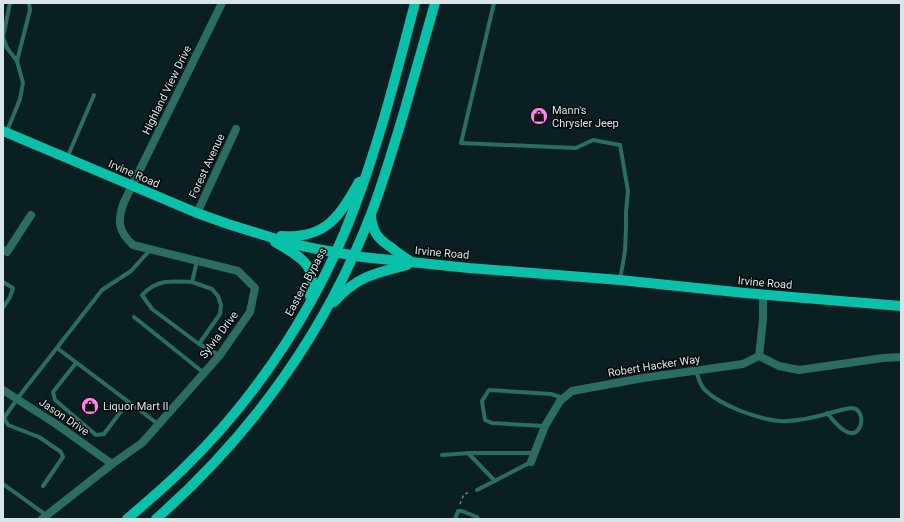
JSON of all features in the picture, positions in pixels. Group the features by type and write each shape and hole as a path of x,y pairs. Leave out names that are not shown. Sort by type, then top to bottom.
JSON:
{"main road":[{"name":"Eastern Bypass","path":"127,519 186,466 228,420 254,389 306,310 336,253 355,207 371,161 415,3"},
{"path":"156,519 199,479 253,419 287,373 325,312 354,256 371,214 391,154 436,3"},
{"name":"Irvine Road","path":"5,132 197,213 289,243 336,253 414,263 901,306"},
{"path":"263,235 299,236 309,234 328,225 343,208 371,161"},
{"path":"371,214 375,232 380,240 414,263"},
{"path":"263,235 301,258 307,264 311,271 312,290 306,310"},
{"path":"325,312 347,289 358,281 371,275 414,263"}],"street":[{"name":"Highland View Drive","path":"132,186 222,3"},
{"name":"Forest Avenue","path":"197,213 236,129"},
{"name":"Sylvia Drive","path":"44,517 112,464 142,443 220,355 250,312 255,288 238,271 150,250 133,245 125,238 120,225 120,214 132,186"},
{"path":"3,250 6,252 31,215"},
{"path":"763,295 763,320 759,356 779,366 799,370 883,358 901,357"},
{"name":"Robert Hacker Way","path":"532,462 545,426 560,401 572,391 643,378 743,364 759,356"},
{"name":"Jason Drive","path":"3,390 56,424 112,464"}],"lane":[{"path":"5,132 20,99 23,83 17,61 7,48 3,37 10,3"},
{"path":"17,61 30,10 29,3"},
{"path":"494,3 460,143 576,148 593,140 620,145 628,191 625,251 620,280"},
{"path":"67,158 94,95"},
{"path":"43,486 63,457 61,452 39,437 8,425 4,418 56,348 102,290 131,271 150,250"},
{"path":"192,282 197,261"},
{"path":"198,344 220,314 221,305 218,296 212,290 192,282 172,281 156,284 145,291 142,295 152,309 198,344 220,355"},
{"path":"3,282 13,288 10,297 3,308"},
{"path":"134,317 204,373"},
{"path":"56,348 158,424"},
{"path":"76,363 53,392 55,400 96,435 104,434 128,402"},
{"path":"696,371 704,389 716,399 758,417 782,421 806,419 845,409 854,408 861,415 862,423 858,430 852,434 838,426 827,414"},
{"path":"545,426 492,423 485,420 482,401 489,390 551,394 564,398"},
{"path":"442,455 535,452"},
{"path":"468,453 495,481"},
{"path":"477,490 532,462"},
{"path":"3,484 44,517"},
{"path":"455,519 458,511 462,511 477,517 478,519"}],"path":[{"path":"458,511 464,494 477,490"}],"place":[{"name":"Mann's Chrysler Jeep","path":"539,116"},
{"name":"Liquor Mart II","path":"90,406"}]}
